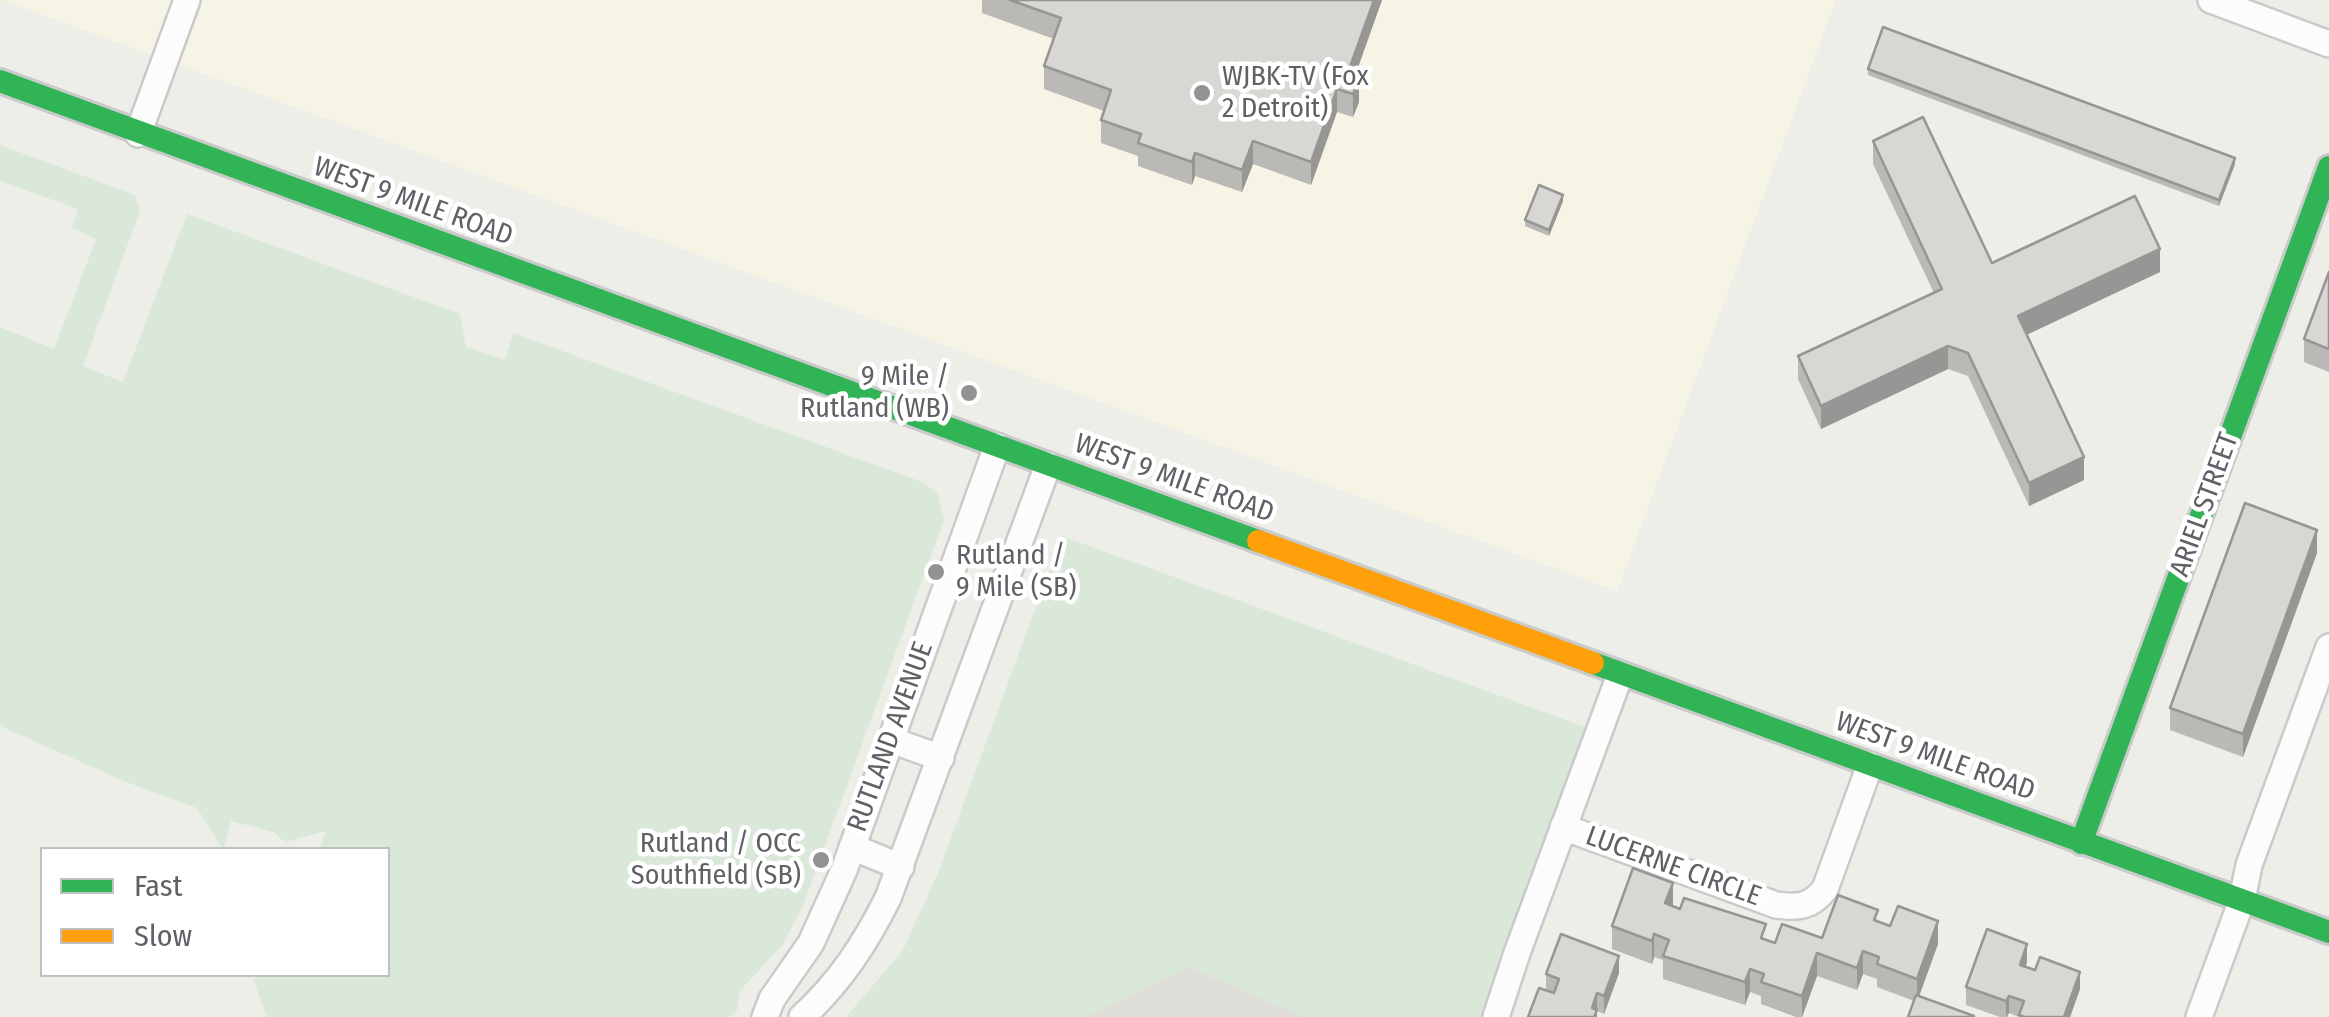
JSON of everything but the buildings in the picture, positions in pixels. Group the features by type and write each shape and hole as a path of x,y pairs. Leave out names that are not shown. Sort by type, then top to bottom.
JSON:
{"main road":[{"name":"WEST 9 MILE ROAD","path":"0,81 2329,932"},
{"name":"ARIEL STREET","path":"2082,843 2329,167"}],"street":[{"path":"138,134 186,0"},
{"path":"2211,0 2329,44"},
{"name":"RUTLAND AVENUE","path":"765,1017 772,999 812,943 852,847 997,446"},
{"name":"RUTLAND AVENUE","path":"802,1017 830,992 861,949 901,867 1048,465"},
{"path":"2200,1017 2329,647"},
{"path":"1496,1017 1620,675"},
{"path":"891,740 940,758"},
{"name":"LUCERNE CIRCLE","path":"1563,827 1776,905 1796,908 1815,902 1825,889 1870,765"},
{"path":"852,847 901,867"}],"shaded area":[{"path":"2,0 1836,0 1617,591"},
{"path":"1190,967 1305,1017 1086,1017"}],"green space":[{"path":"0,145 135,195 140,211 83,366 123,382 187,214 460,314 466,347 505,360 513,333 922,482 938,494 944,520 804,903 783,944 739,992 738,1009 729,1017 267,1017 253,979 390,977 390,847 321,847 326,831 285,842 273,832 231,821 222,847 197,808 126,782 0,726 0,327 54,349 96,239 72,228 78,209 0,181"},
{"path":"1062,536 1585,727 1488,993 1483,1017 1305,1017 1190,967 1086,1017 846,1017 903,950 938,873"}],"traffic: fast":[{"path":"0,81 1258,541"},
{"path":"2081,843 2329,167"},
{"path":"1593,663 2329,932"}],"traffic: slow":[{"path":"1258,541 1593,663"}],"place":[{"name":"WJBK-TV (Fox 2 Detroit)","path":"1202,93"},
{"name":"9 Mile / Rutland (WB)","path":"969,393"},
{"name":"Rutland / 9 Mile (SB)","path":"936,572"},
{"name":"Rutland / OCC Southfield (SB)","path":"821,860"}]}
